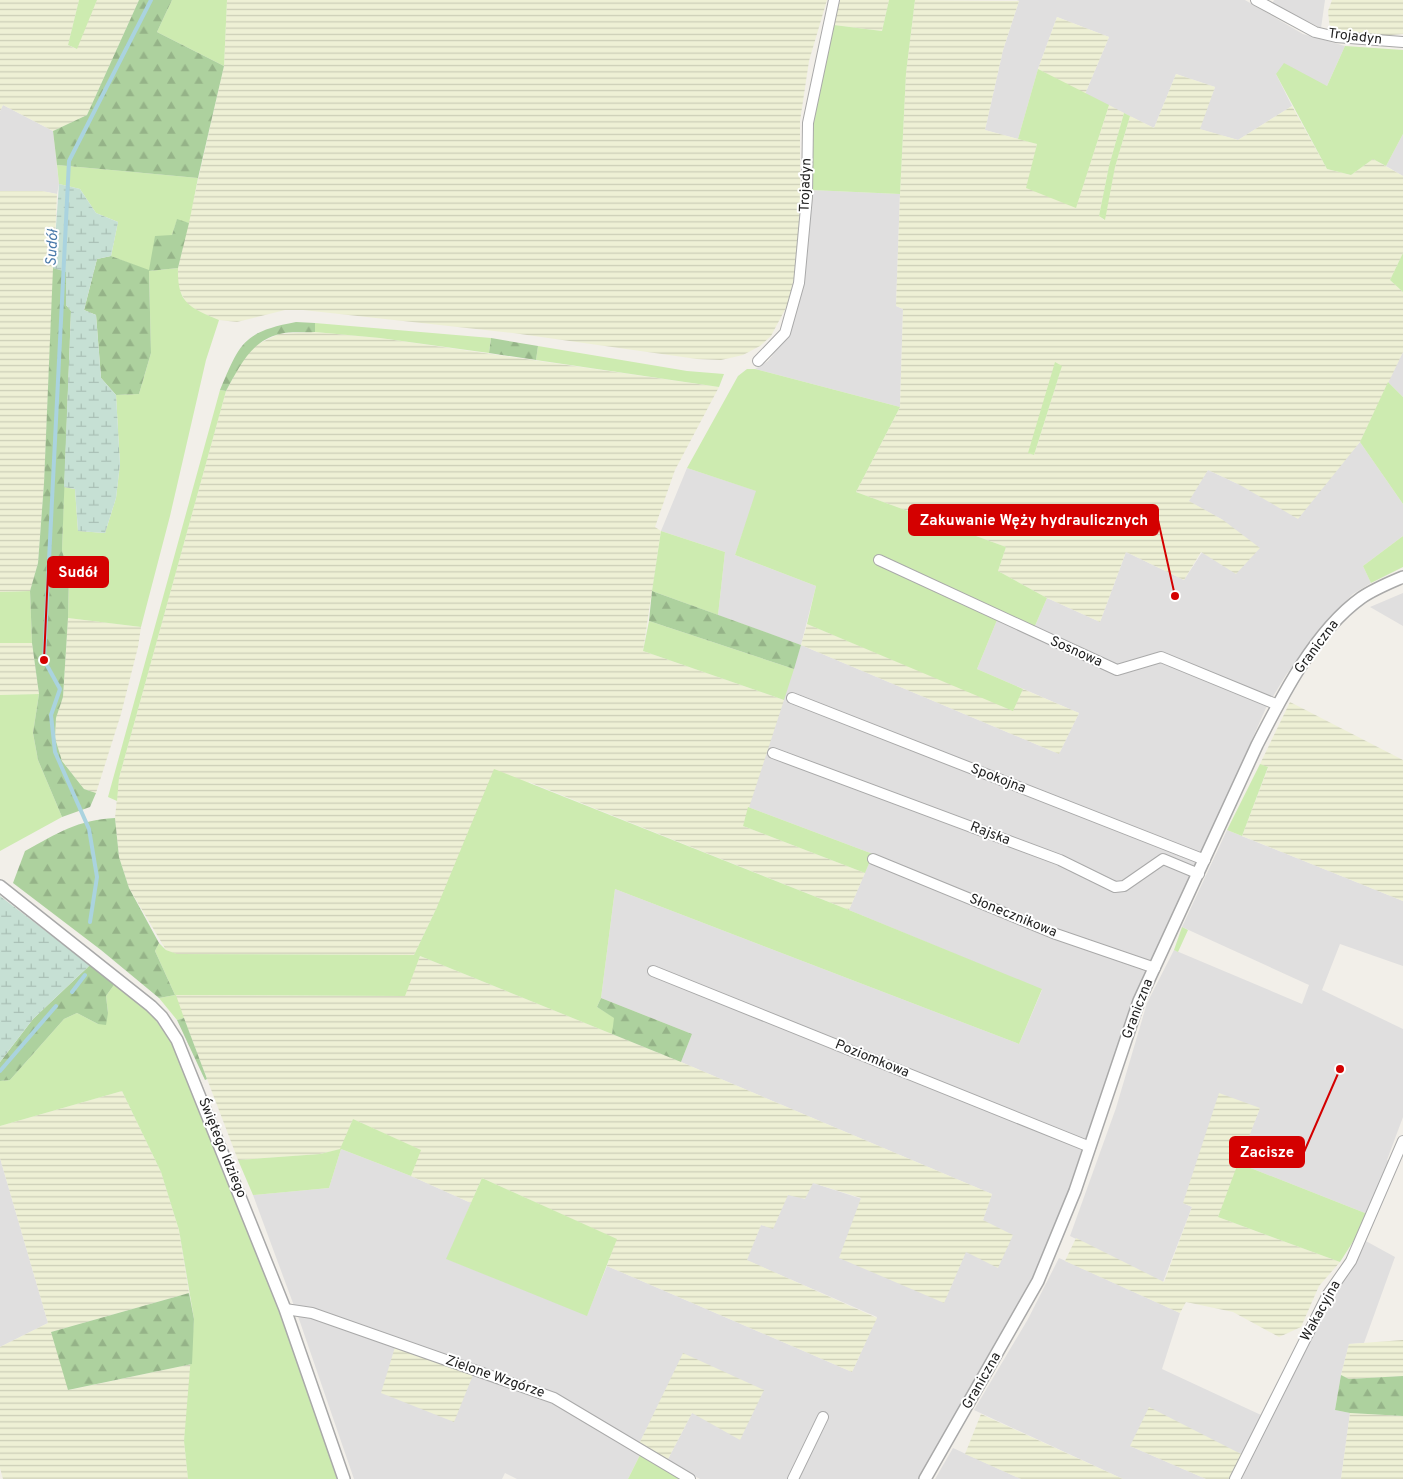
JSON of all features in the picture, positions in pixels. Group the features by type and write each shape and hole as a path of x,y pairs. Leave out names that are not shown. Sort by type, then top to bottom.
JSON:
{"street":[{"name":"Trojadyn","path":"758,361 785,333 799,283 806,207 808,123 834,0"},
{"name":"Trojadyn","path":"1256,0 1315,32 1336,37 1403,42"},
{"name":"Sosnowa","path":"879,560 1117,670 1161,657 1278,705"},
{"name":"Graniczna","path":"925,1479 1034,1291 1060,1232 1135,1012 1257,745 1278,705 1333,624 1361,598 1403,577"},
{"name":"Spokojna","path":"792,698 1205,860"},
{"name":"Rajska","path":"773,753 1060,860 1115,887 1124,886 1163,859 1199,874"},
{"name":"Słonecznikowa","path":"873,859 1053,933 1155,968"},
{"name":"Świętego Idziego","path":"0,886 124,983 162,1016 171,1028 184,1054 286,1309 344,1479"},
{"name":"Poziomkowa","path":"653,971 1090,1147"},
{"name":"Wakacyjna","path":"1235,1479 1328,1294 1351,1261 1403,1141"},
{"name":"Zielone Wzgórze","path":"286,1309 312,1313 554,1398 690,1479"},
{"path":"793,1479 823,1417"}],"shaded area":[{"path":"1017,0 1245,0 1303,34 1345,46 1327,86 1276,74 1292,106 1238,140 1199,129 1215,87 1176,74 1154,128 1085,94 1109,37 1057,17 1038,69 1018,139 985,130 1003,50 1019,1"},
{"path":"1274,0 1325,0 1321,28 1272,4"},
{"path":"3,105 53,131 59,184 57,194 42,191 0,191 0,111"},
{"path":"1403,134 1403,176 1386,166"},
{"path":"811,190 900,194 896,306 903,309 900,407 755,369 768,361 790,333 803,284"},
{"path":"1403,352 1403,397 1388,382"},
{"path":"1360,442 1403,504 1403,536 1363,566 1371,583 1353,594 1328,619 1286,675 1266,708 1196,865 1097,1112 1054,1232 1031,1285 918,1479 700,1479 667,1461 692,1413 684,1354 639,1444 624,1435 640,1455 628,1479 517,1479 505,1473 502,1479 354,1479 300,1322 253,1195 329,1188 341,1149 411,1176 471,1203 447,1259 587,1315 607,1266 852,1372 877,1317 746,1260 761,1225 773,1228 788,1194 813,1183 862,1199 944,1302 966,1251 983,1220 992,1194 681,1062 692,1034 601,998 615,889 1019,1044 1042,990 849,910 873,854 748,807 801,645 1059,754 1079,713 977,669 997,620 1031,635 1047,598 1100,622 1126,552 1184,580 1223,520 1188,501 1208,470 1240,485 1339,466"},
{"path":"687,468 757,491 735,555 816,586 801,645 718,615 725,552 661,531"},
{"path":"1403,593 1403,626 1370,607"},
{"path":"1227,830 1403,901 1403,966 1340,944 1322,990 1403,1029 1403,1117 1387,1160 1392,1163 1370,1215 1238,1163 1260,1108 1183,1203 1192,1207 1163,1282 1070,1236 1116,1108 1147,1003 1174,950 1302,1004 1309,985 1182,927"},
{"path":"0,1158 48,1323 0,1347"},
{"path":"1364,1240 1395,1257 1364,1343 1349,1344 1341,1375 1335,1410 1350,1413 1341,1479 1238,1479 1312,1331"},
{"path":"1059,1258 1180,1313 1162,1369 1261,1415 1243,1455 1130,1446 1206,1479 1123,1479 974,1410 1028,1319"},
{"path":"953,1448 1021,1479 935,1479"}],"green space":[{"path":"0,0 79,0 68,45 76,49 97,0 139,0 87,115 53,131 3,105 0,111"},
{"path":"79,0 97,0 77,49 68,45"},
{"path":"139,0 172,0 157,32 224,66 198,178 57,165 53,131 87,115"},
{"path":"172,0 227,0 224,66 157,32"},
{"path":"227,0 827,0 809,61 800,121 800,214 794,278 789,302 771,336 760,346 743,355 721,360 697,359 513,333 303,310 285,310 237,322 219,320 187,304 178,287 178,268 224,66"},
{"path":"840,0 889,0 882,31 834,25"},
{"path":"889,0 915,0 906,73 900,194 811,190 813,128 820,81 834,25 882,31"},
{"path":"915,0 1019,1 1003,50 985,130 1037,144 1027,188 1076,207 1109,105 1124,113 1109,166 1099,216 1104,220 1115,167 1130,116 1154,128 1176,74 1215,87 1200,129 1238,140 1292,106 1327,169 1351,175 1373,159 1403,176 1403,253 1390,280 1403,292 1403,352 1360,442 1298,519 1240,485 1208,470 1189,501 1223,520 1260,548 1236,574 1201,552 1184,580 1126,552 1100,622 1047,598 998,571 1006,547 856,492 900,407 903,309 896,306 906,73","holes":["1062,366 1034,455 1029,453 1042,408"]},
{"path":"1332,0 1403,0 1403,34 1379,36 1330,31 1328,11"},
{"path":"1057,17 1109,37 1085,94 1038,69"},
{"path":"1345,46 1403,50 1403,134 1386,166 1373,159 1351,175 1327,169 1276,74 1284,63 1327,86"},
{"path":"1038,69 1109,105 1076,208 1026,188 1037,144 1018,139"},
{"path":"1124,113 1130,116 1115,167 1105,220 1099,216 1109,166"},
{"path":"57,165 198,178 189,223 177,220 172,235 149,271 111,256 118,222 96,213 80,189 59,184"},
{"path":"59,184 80,189 96,213 118,222 111,256 97,259 84,310 96,315 101,378 116,395 120,464 116,498 105,533 78,531 75,489 64,487 71,311 66,305 66,272 53,268"},
{"path":"0,191 42,191 57,194 44,483 38,563 30,591 0,592"},
{"path":"177,219 189,223 178,268 149,271 151,353 139,394 116,395 101,378 96,315 84,310 97,259 111,256 149,270 155,236 172,235"},
{"path":"1403,253 1403,292 1390,280"},
{"path":"53,268 66,271 66,305 71,311 62,550 69,575 68,618 63,697 56,718 55,738 62,761 84,789 96,793 90,807 62,817 38,760 33,733 39,694 32,643 30,591 38,563 44,483"},
{"path":"178,268 180,289 187,302 219,320 206,360 170,516 141,627 68,618 69,575 62,550 64,487 75,489 78,531 105,533 116,498 120,464 116,395 139,394 151,353 149,271"},
{"path":"296,322 315,323 315,332 284,333 261,342 247,356 226,391 220,390 233,361 246,342 265,330"},
{"path":"315,323 491,338 489,353 380,338 315,332"},
{"path":"315,332 380,338 719,387 675,470 655,527 661,531 643,651 784,700 743,826 865,873 849,910 529,782 437,907 414,955 176,954 166,950 129,888 119,857 115,818 119,778 226,391 241,363 254,346 279,334"},
{"path":"491,338 538,346 536,360 489,353"},
{"path":"538,346 687,371 724,374 719,387 536,360"},
{"path":"1055,362 1062,366 1034,455 1028,453"},
{"path":"747,369 755,369 900,407 856,492 1006,547 998,571 1047,598 1031,635 997,620 977,669 1023,689 1013,711 807,624 816,586 735,555 756,491 687,468 738,376"},
{"path":"1388,382 1403,397 1403,504 1360,442"},
{"path":"220,390 226,391 119,778 117,801 108,797"},
{"path":"661,531 725,552 718,615 652,591"},
{"path":"1403,536 1403,567 1371,583 1363,566"},
{"path":"30,591 32,643 0,643 0,592"},
{"path":"652,591 801,645 794,669 649,621"},
{"path":"68,618 141,627 138,647 121,714 96,793 84,789 62,761 55,738 56,718 63,697"},
{"path":"649,621 794,669 784,700 643,651"},
{"path":"807,624 1013,710 1023,689 1079,713 1059,754 801,645"},
{"path":"0,643 32,643 39,694 0,695"},
{"path":"39,694 33,733 38,760 62,817 0,851 0,695"},
{"path":"1290,702 1403,760 1403,901 1242,836 1268,768 1260,764"},
{"path":"1260,764 1268,767 1242,836 1227,830"},
{"path":"494,769 1042,989 1019,1044 615,889 601,998 597,1007 615,1018 612,1034 420,956 405,996 176,995 184,1018 177,1020 159,998 175,995 155,951 159,943 166,950 177,954 414,955 437,907"},
{"path":"748,807 873,854 865,873 743,826"},
{"path":"115,818 119,857 129,888 159,943 155,951 175,995 159,998 101,950 13,883 25,851 68,828 90,821"},
{"path":"0,896 90,965 33,1019 0,1062"},
{"path":"1182,927 1188,930 1178,952 1174,950"},
{"path":"420,956 681,1062 992,1194 983,1220 1013,1235 998,1268 966,1252 944,1303 839,1258 861,1198 813,1183 805,1199 788,1195 773,1229 761,1225 747,1260 877,1318 852,1372 607,1266 616,1239 482,1178 471,1203 411,1176 420,1150 353,1119 341,1149 320,1154 238,1160 175,995 404,996"},
{"path":"90,965 116,982 106,996 108,1013 106,1025 98,1024 77,1013 64,1019 10,1080 0,1081 0,1062 33,1019"},
{"path":"116,982 153,1016 171,1042 280,1309 337,1479 188,1479 184,1441 194,1319 179,1230 161,1172 122,1091 0,1126 0,1081 10,1080 64,1019 77,1013 98,1024 108,1013 106,996"},
{"path":"601,998 692,1034 681,1062 612,1034 614,1018 597,1007"},
{"path":"184,1018 207,1079 205,1080 177,1020"},
{"path":"122,1091 161,1172 179,1230 189,1293 51,1332 69,1390 192,1364 184,1441 188,1479 3,1479 0,1468 0,1347 48,1323 0,1158 0,1126"},
{"path":"1219,1093 1260,1108 1218,1217 1340,1262 1319,1286 1301,1327 1279,1337 1233,1312 1186,1302 1180,1313 1065,1261 1076,1238 1164,1282 1192,1207 1183,1203"},
{"path":"353,1119 421,1150 411,1176 341,1149 329,1188 253,1195 238,1160 320,1154 340,1149"},
{"path":"1238,1163 1370,1215 1340,1262 1218,1217"},
{"path":"482,1178 617,1239 587,1316 446,1259"},
{"path":"189,1293 194,1319 192,1364 68,1390 51,1332"},
{"path":"1403,1340 1403,1376 1349,1379 1341,1375 1349,1344"},
{"path":"395,1347 473,1375 454,1422 381,1393"},
{"path":"683,1353 764,1390 740,1440 692,1413 667,1461 639,1444"},
{"path":"1341,1375 1349,1379 1403,1376 1403,1416 1350,1413 1335,1410"},
{"path":"1149,1407 1243,1455 1230,1479 1206,1479 1130,1446"},
{"path":"1350,1413 1403,1416 1403,1479 1341,1479"},
{"path":"981,1414 1123,1479 1021,1479 965,1454"},
{"path":"640,1455 681,1479 628,1479"}],"waterway":[{"name":"Sudół","path":"90,922 97,877 89,829 55,752 51,715 60,689 44,660 69,161 151,0"},
{"name":"Sudół","path":"72,992 85,975"},
{"name":"Sudół","path":"0,1071 56,1006"}],"place":[{"name":"Zakuwanie Węży hydraulicznych","path":"1175,596"},
{"name":"Sudół","path":"44,660"},
{"name":"Zacisze","path":"1340,1069"}]}
